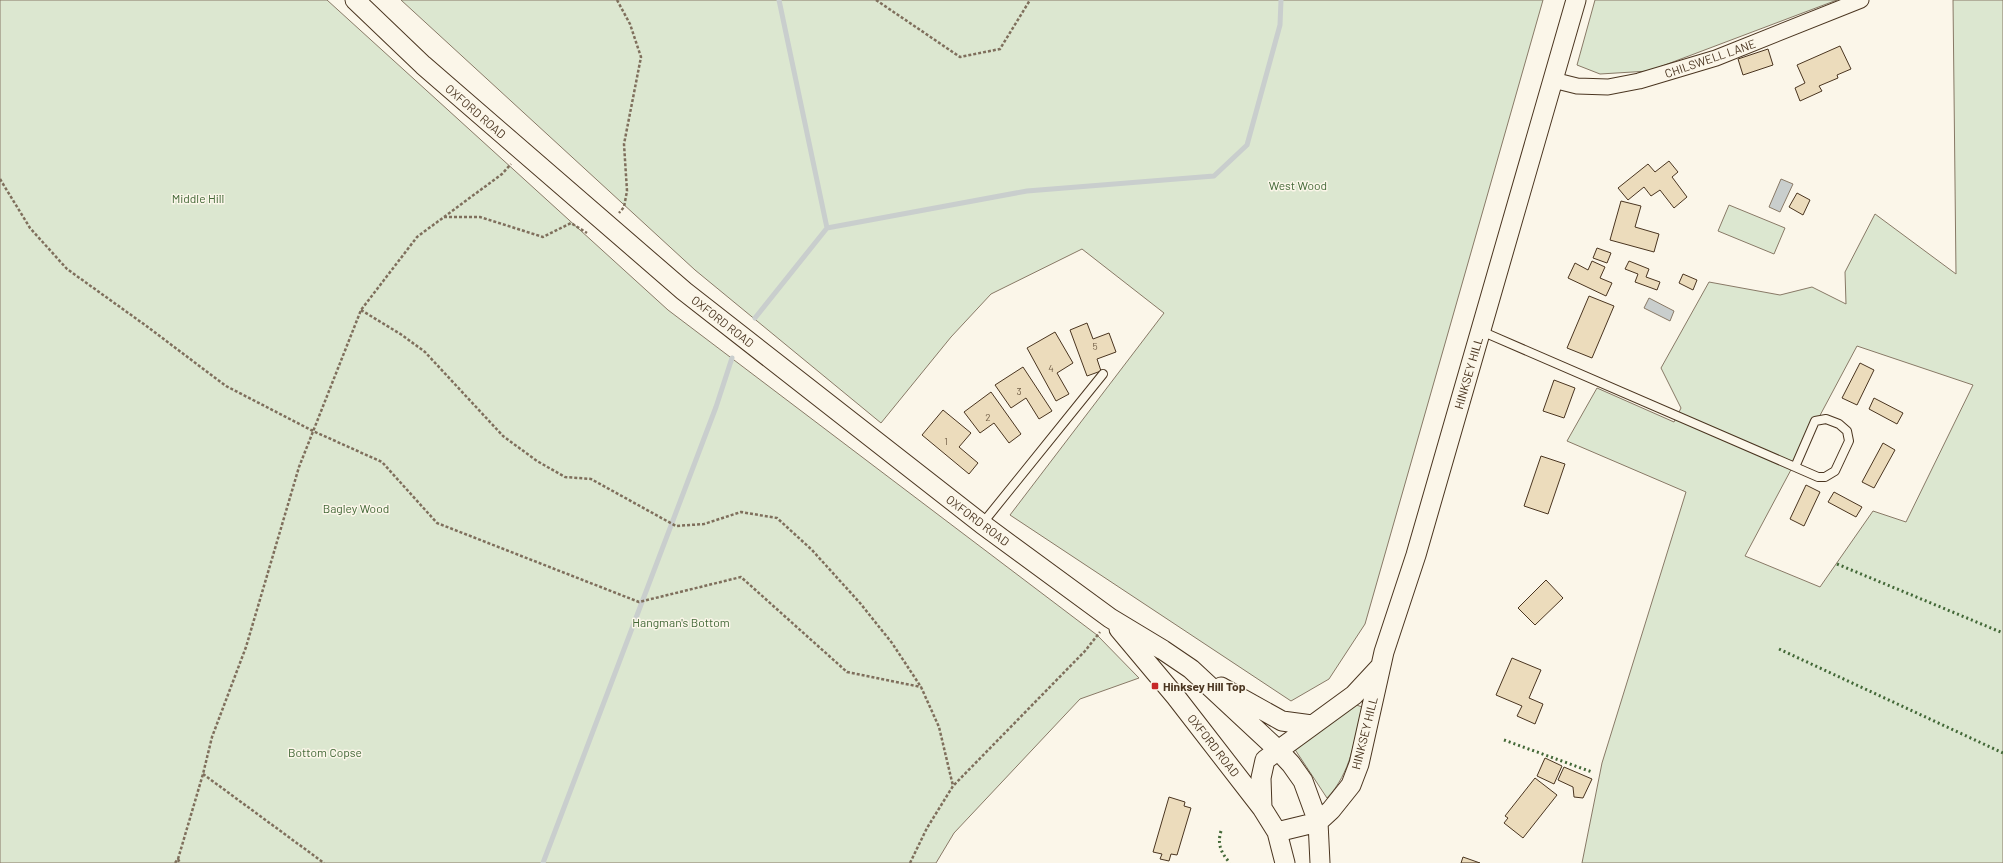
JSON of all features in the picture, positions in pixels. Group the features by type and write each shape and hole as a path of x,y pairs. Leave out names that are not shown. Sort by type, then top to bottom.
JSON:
{"street":[{"name":"OXFORD ROAD","path":"355,0 423,65 684,291 982,524 1110,618 1191,669 1282,721 1312,725"},
{"name":"HINKSEY HILL","path":"1318,822 1342,798 1350,785 1359,764 1381,666 1416,555 1576,0"},
{"name":"CHILSWELL LANE","path":"1552,80 1577,86 1608,87 1639,81 1716,58 1861,0"},
{"name":"OXFORD ROAD","path":"1110,618 1181,703 1262,808 1277,832 1285,863"},
{"name":"HINKSEY HILL","path":"1262,808 1261,778 1264,760 1354,695 1381,666"},
{"name":"OXFORD ROAD","path":"1191,669 1291,764 1303,782 1318,822 1320,863"},
{"path":"1277,832 1318,822"}],"lane":[{"path":"1480,330 1795,467 1818,477 1825,477 1835,471 1849,441 1847,431 1839,424 1826,419 1815,421 1795,467"},
{"path":"982,524 1103,374"}],"path":[{"path":"444,217 480,217 543,237 571,223 596,239 624,207 627,191 624,144 641,57 630,24 617,0"},
{"path":"876,0 960,56 1000,49 1030,0"},
{"path":"175,863 178,860 212,737 246,647 299,467 361,310 417,237 502,174 510,166"},
{"path":"0,179 30,228 67,269 226,386 313,431 382,462 437,524 639,602 741,577 847,672 921,687"},
{"path":"361,310 402,335 425,352 503,436 537,461 565,477 591,479 676,526 704,524 741,512 778,518 812,550 860,603 892,643 921,687 939,728 953,786"},
{"path":"910,863 927,828 953,786 1086,651 1110,618"},
{"path":"203,774 324,863"}],"green space":[{"name":"Bagley Wood","path":"0,0 327,0 668,310 1097,635 1139,678 1080,699 954,833 936,863 0,863"},
{"name":"West Wood","path":"401,0 1543,0 1365,624 1329,679 1291,701 1010,515 1164,313 1082,249 991,294 951,337 881,423 695,270"},
{"path":"1595,0 1837,0 1649,71 1600,74 1577,65"},
{"path":"1953,0 2003,0 2003,863 1582,863 1602,763 1686,492 1567,441 1597,388 1674,422 1681,408 1661,368 1709,282 1780,295 1812,287 1846,304 1845,272 1875,214 1956,274","holes":["1857,346 1973,385 1906,522 1873,511 1820,587 1745,556"]},
{"path":"1729,205 1785,228 1774,254 1718,231"},
{"path":"1354,704 1362,707 1351,755 1342,778 1327,798 1294,748"}],"shaded area":[{"path":"1781,179 1793,184 1780,212 1769,207"},
{"path":"1649,298 1674,311 1670,321 1644,308"}],"building":[{"path":"1840,46 1851,69 1837,75 1838,78 1819,86 1822,91 1800,101 1795,88 1805,83 1797,65"},
{"path":"1768,49 1773,65 1743,75 1738,59"},
{"path":"1669,161 1678,172 1672,177 1687,197 1674,208 1660,190 1651,196 1644,187 1628,200 1618,188 1648,164 1655,172"},
{"path":"1797,193 1810,200 1803,215 1789,207"},
{"path":"1621,201 1641,206 1635,227 1659,234 1654,252 1610,240"},
{"path":"1597,248 1611,253 1607,263 1593,258"},
{"path":"1592,261 1605,267 1600,278 1612,283 1606,296 1568,278 1575,263 1588,270"},
{"path":"1629,261 1649,269 1646,277 1660,282 1657,290 1635,282 1638,274 1625,269"},
{"path":"1683,274 1697,280 1693,290 1679,283"},
{"path":"1589,296 1614,306 1592,358 1567,348"},
{"path":"1087,323 1093,339 1109,333 1116,352 1097,359 1101,371 1087,376 1070,330"},
{"path":"1055,332 1073,363 1057,373 1069,394 1056,401 1027,348"},
{"path":"1860,363 1874,370 1857,405 1842,398"},
{"path":"1023,367 1052,411 1039,419 1026,398 1011,408 995,385"},
{"path":"1554,380 1575,388 1564,418 1543,411"},
{"path":"991,392 1021,434 1009,443 994,423 980,433 964,412"},
{"path":"1874,398 1903,413 1897,424 1869,409"},
{"path":"943,410 971,433 959,447 978,463 969,474 922,435"},
{"path":"1883,443 1895,450 1874,488 1862,482"},
{"path":"1541,456 1565,464 1548,514 1524,506"},
{"path":"1806,485 1820,492 1804,526 1790,519"},
{"path":"1834,492 1862,507 1856,517 1828,502"},
{"path":"1546,580 1563,598 1535,625 1518,608"},
{"path":"1512,658 1541,670 1529,698 1543,704 1535,724 1517,716 1522,706 1496,695"},
{"path":"1545,758 1562,766 1554,784 1537,776"},
{"path":"1564,767 1592,779 1583,798 1574,797 1573,787 1558,780"},
{"path":"1535,778 1557,795 1523,838 1504,823 1508,818 1505,816"},
{"path":"1169,797 1185,802 1184,806 1191,808 1177,855 1171,854 1169,861 1160,859 1162,854 1153,852"},
{"path":"1463,857 1480,863 1461,863"}],"waterway":[{"path":"755,318 827,228 779,0"},
{"path":"827,228 1027,191 1214,176 1247,145 1280,25 1281,0"},
{"path":"543,863 716,407 732,358"}],"hedge":[{"path":"1837,564 2003,633"},
{"path":"1779,649 2003,753"},
{"path":"1504,740 1592,772"},
{"path":"1221,831 1219,840 1221,848 1224,856 1230,863"}],"place":[{"name":"Hinksey Hill Top","path":"1155,686"}],"park label":[{"name":"Middle Hill","path":"198,198"},
{"name":"Hangman's Bottom","path":"681,622"},
{"name":"Bottom Copse","path":"325,752"}]}
